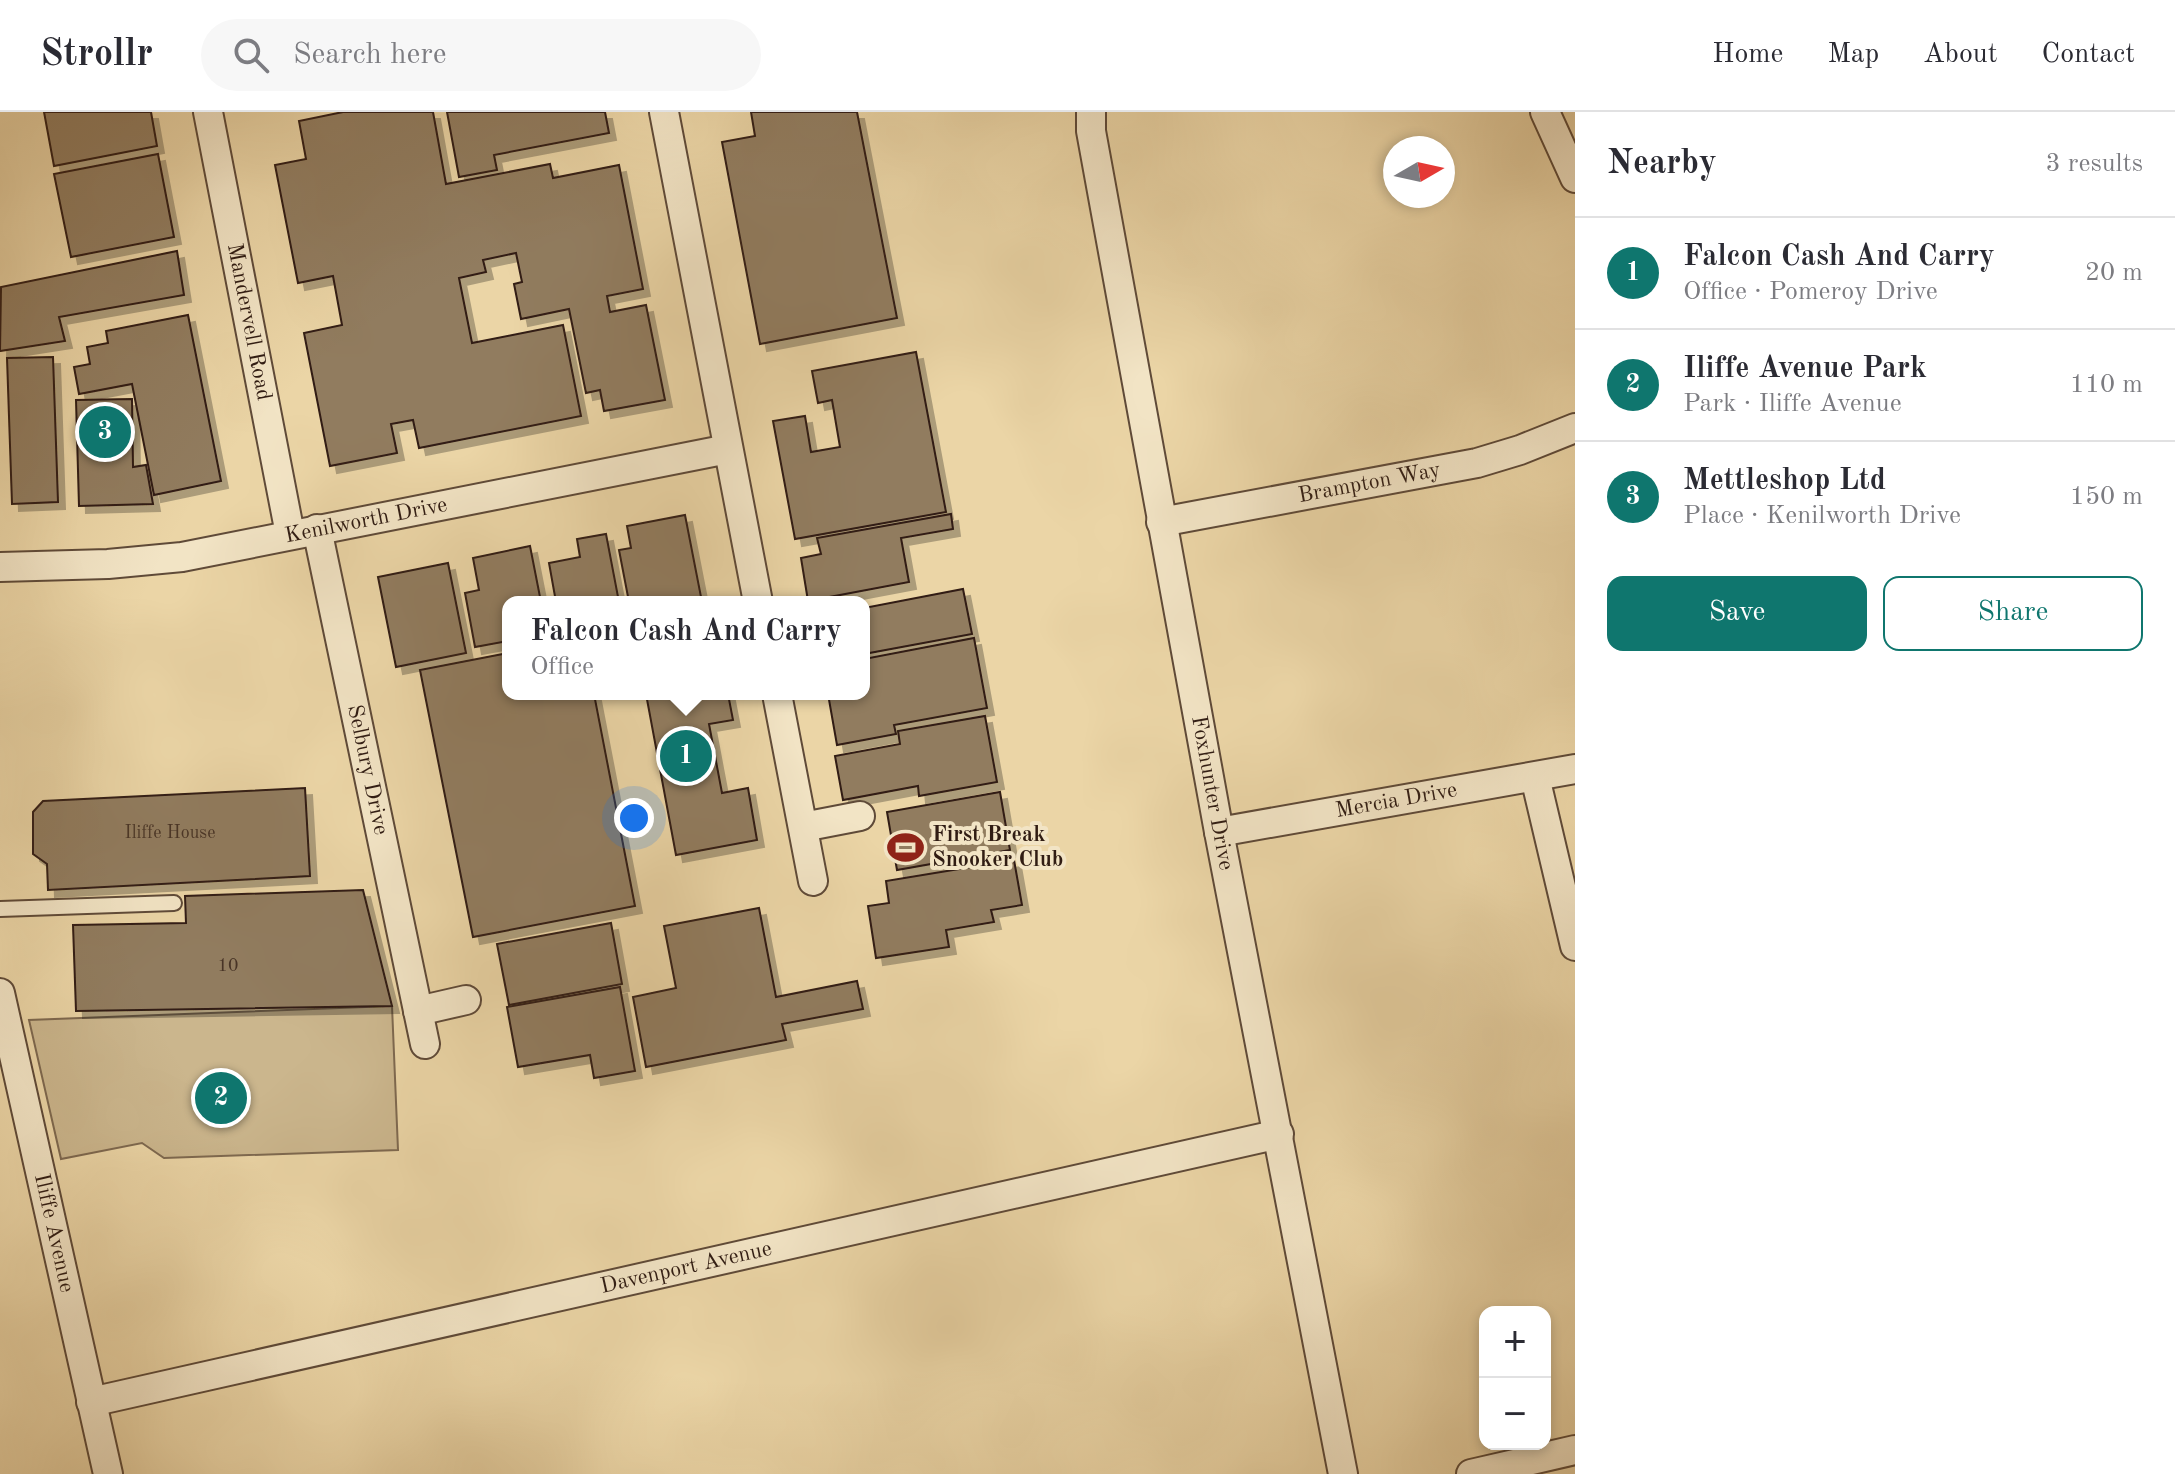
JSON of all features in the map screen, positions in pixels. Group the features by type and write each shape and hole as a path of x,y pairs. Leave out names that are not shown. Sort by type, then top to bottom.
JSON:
{"street":[{"name":"Mandervell Road","path":"208,112 304,531"},
{"path":"664,112 757,596"},
{"name":"Foxhunter Drive","path":"1091,112 1091,131 1161,522 1343,1474"},
{"path":"1545,112 1575,176"},
{"name":"Brampton Way","path":"1161,522 1477,463 1575,428"},
{"name":"Kenilworth Drive","path":"0,567 108,564 182,557 728,449"},
{"name":"Selbury Drive","path":"304,531 425,1044"},
{"path":"778,700 813,881"},
{"name":"Mercia Drive","path":"1219,832 1575,769"},
{"path":"1535,777 1575,946"},
{"path":"803,827 860,816"},
{"name":"Iliffe Avenue","path":"0,993 108,1474"},
{"path":"418,1011 466,1000"},
{"name":"Davenport Avenue","path":"91,1402 1279,1134"},
{"path":"1471,1474 1575,1450"}],"lane":[{"path":"0,909 174,903"}],"shaded area":[{"path":"392,1006 398,1150 164,1158 142,1143 61,1159 29,1020"}],"building":[{"path":"44,112 151,112 157,146 54,166"},
{"path":"343,112 433,112 446,184 550,164 553,178 619,165 643,289 607,296 610,312 646,305 665,400 604,411 600,390 586,393 569,309 521,319 514,284 522,282 516,253 483,260 486,272 459,278 472,343 563,325 581,416 419,448 413,420 391,424 397,453 330,466 304,333 342,325 333,276 298,283 275,165 306,159 299,121"},
{"path":"447,112 605,112 609,133 494,155 497,170 459,177"},
{"path":"751,112 857,112 897,318 760,344 722,142 755,136"},
{"path":"158,154 174,237 71,257 54,174"},
{"path":"177,251 184,295 59,317 65,341 0,351 1,287"},
{"path":"188,315 221,481 154,495 132,384 79,394 74,367 90,364 87,347 108,343 106,331"},
{"path":"916,352 946,512 795,539 773,421 805,416 811,452 840,447 832,400 818,403 812,371"},
{"path":"53,357 58,502 12,504 7,358"},
{"path":"132,399 133,467 146,465 153,504 79,506 76,400"},
{"path":"951,514 953,529 901,538 909,582 835,596 807,596 801,558 821,554 817,538"},
{"path":"685,515 701,596 628,596 619,550 631,548 627,526"},
{"path":"606,534 618,596 555,596 549,563 580,557 577,539"},
{"path":"530,546 540,596 502,596 502,642 475,647 465,593 479,590 473,558"},
{"path":"448,563 466,653 396,667 378,577"},
{"path":"963,589 972,634 870,653 870,607"},
{"path":"974,638 987,708 894,725 896,734 837,745 829,700 870,700 870,658"},
{"path":"502,654 502,700 595,700 635,906 473,937 420,670"},
{"path":"647,700 729,700 733,720 709,724 722,793 748,788 757,840 676,855"},
{"path":"985,716 997,782 919,796 918,786 843,800 835,756 900,744 898,731"},
{"path":"305,788 310,876 48,890 47,864 33,854 33,812 43,801"},
{"path":"1000,792 1010,850 897,870 887,812"},
{"path":"1014,860 1022,905 991,910 994,922 946,930 949,947 876,958 868,906 889,903 886,881"},
{"path":"363,890 392,1006 76,1011 73,925 186,923 185,896"},
{"path":"759,908 776,997 857,981 863,1009 782,1024 786,1040 646,1067 633,997 676,988 664,926"},
{"path":"611,923 622,984 509,1005 497,944"},
{"path":"620,987 635,1071 594,1078 590,1055 518,1067 507,1007"}],"place":[{"name":"Mettleshop Ltd","path":"105,432"},
{"name":"Falcon Cash And Carry","path":"686,756"},
{"name":"First Break Snooker Club","path":"906,848"},
{"name":"Iliffe Avenue Park","path":"221,1098"}]}
